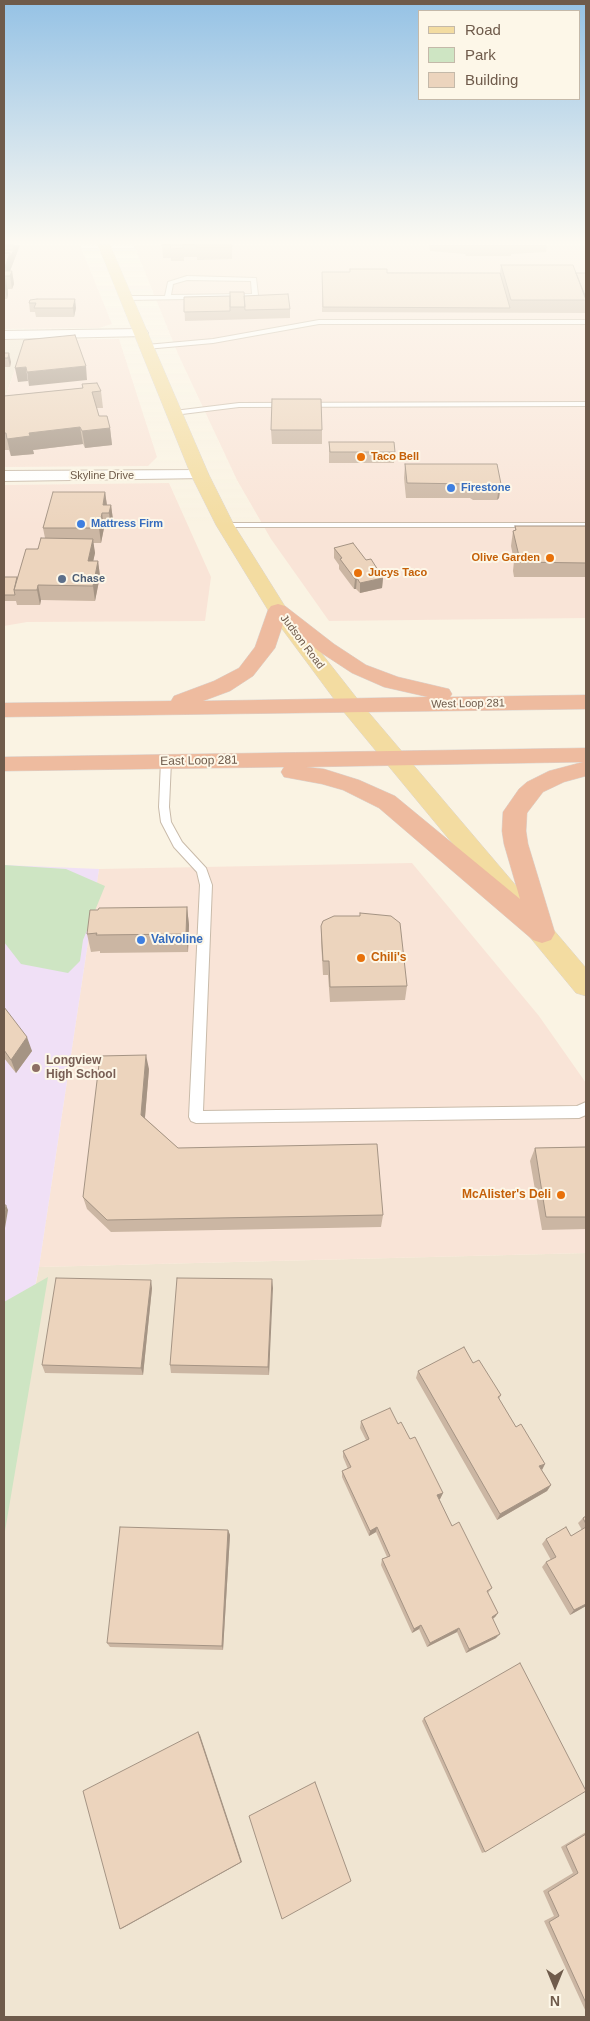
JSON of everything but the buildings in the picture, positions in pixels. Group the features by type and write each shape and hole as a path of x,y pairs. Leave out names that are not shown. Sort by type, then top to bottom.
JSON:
{"highway":[{"path":"161,707 212,690 246,672 265,648 278,610 345,661 375,676 432,692 504,704"},
{"name":"West Loop 281","path":"351,706 586,702"},
{"path":"4,710 351,706"},
{"path":"395,758 586,755"},
{"name":"East Loop 281","path":"4,764 395,758"},
{"path":"196,761 311,775 345,783 362,790 386,802 409,818 542,933"},
{"path":"542,933 516,844 514,831 516,812 527,795 535,787 557,776 586,768"}],"main road":[{"name":"Judson Road","path":"144,340 200,475 225,525 278,610 351,706 586,986"}],"street":[{"path":"125,339 144,340"},
{"name":"Skyline Drive","path":"4,476 200,475"}],"lane":[{"path":"144,340 217,339"},
{"path":"174,413 240,405 586,404"},
{"path":"225,525 586,525"},
{"path":"166,761 164,807 166,822 178,844 202,870 206,885 196,1117 579,1112 586,1108"}],"shaded area":[{"path":"119,339 157,457 148,466 4,467 4,401 25,340"},
{"path":"172,339 586,339 586,618 329,621 271,539 237,480"},
{"path":"4,340 25,340 4,401"},
{"path":"169,483 211,577 205,621 27,622 4,626 4,485"},
{"path":"412,863 539,1016 586,1083 586,1253 39,1267 99,869"},
{"name":"Longview High School","path":"4,865 99,869 39,1267 4,1445"},
{"path":"586,1253 586,2017 4,2017 4,1461 39,1267"}],"green space":[{"path":"4,865 66,869 105,886 83,940 80,961 68,973 21,964 4,942"},
{"path":"48,1277 4,1537 4,1302"}],"place":[{"name":"Taco Bell","path":"361,457"},
{"name":"Firestone","path":"451,488"},
{"name":"Mattress Firm","path":"81,524"},
{"name":"Olive Garden","path":"550,558"},
{"name":"Jucys Taco","path":"358,573"},
{"name":"Chase","path":"62,579"},
{"name":"Valvoline","path":"141,940"},
{"name":"Chili's","path":"361,958"},
{"name":"Longview High School","path":"36,1068"},
{"name":"McAlister's Deli","path":"561,1195"}]}
